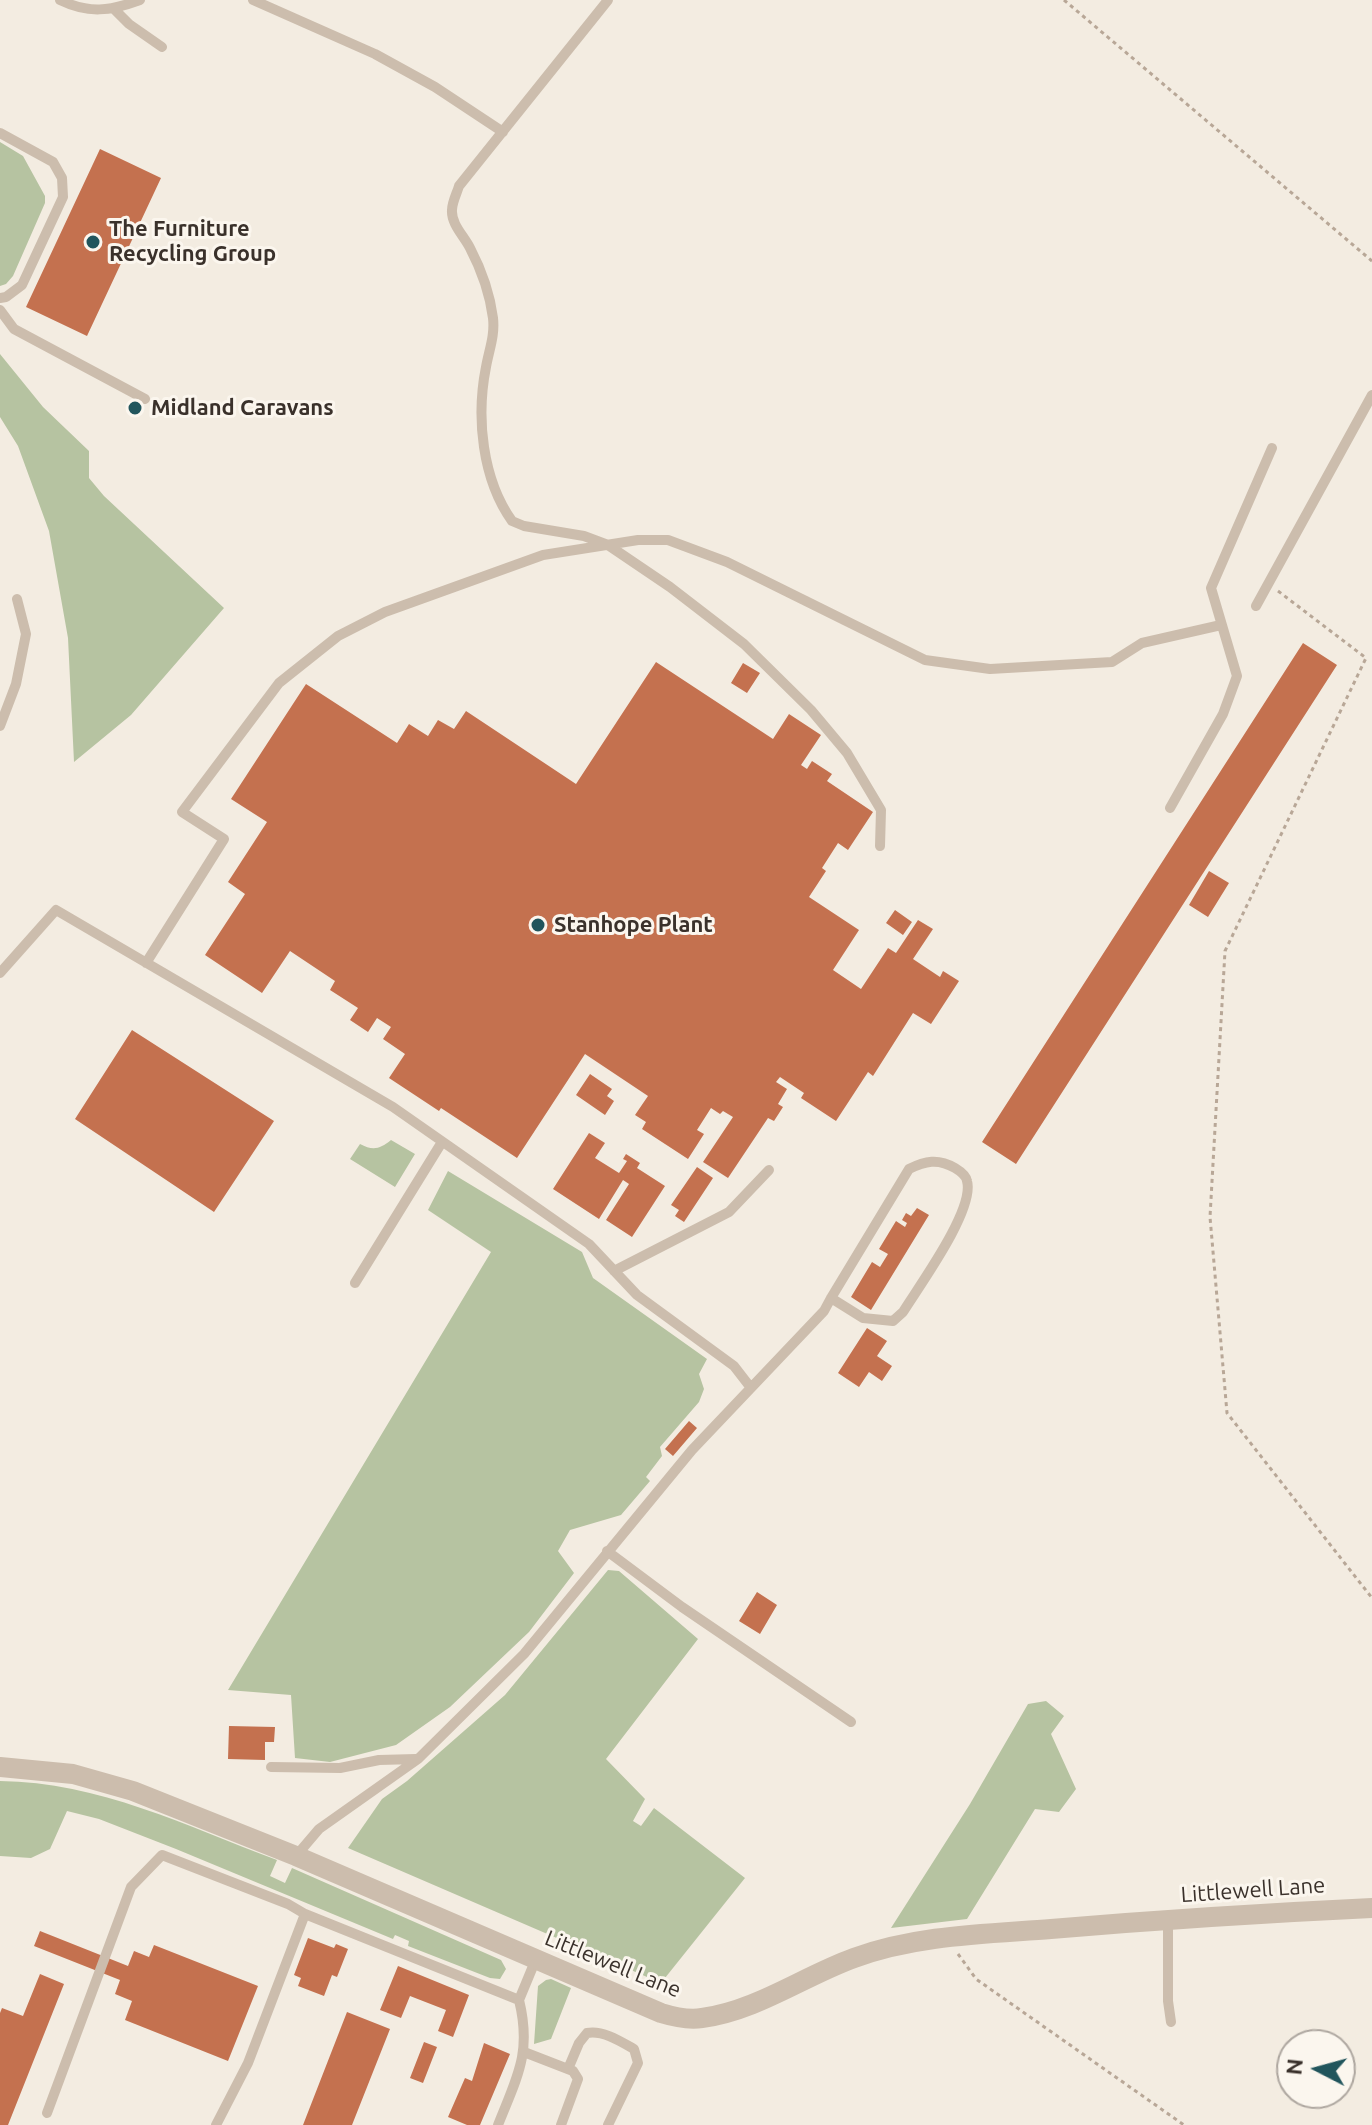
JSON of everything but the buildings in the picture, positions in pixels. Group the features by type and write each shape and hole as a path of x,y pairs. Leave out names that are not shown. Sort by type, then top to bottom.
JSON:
{"street":[{"name":"Littlewell Lane","path":"0,1767 58,1772 100,1781 296,1856 661,2013 701,2019 743,2008 854,1958 890,1946 953,1937 1168,1920 1372,1908"}],"lane":[{"path":"60,0 92,11 114,9 140,0"},
{"path":"253,0 375,54 435,87 503,132"},
{"path":"608,0 459,186 452,210 456,225 470,247 483,278 493,317 481,427 489,469 504,510 512,521 524,526 584,536 608,545 670,587 744,644 811,710 847,753 881,810 880,846"},
{"path":"114,9 129,24 162,47"},
{"path":"0,133 53,162 62,178 63,197 22,285 0,298"},
{"path":"0,310 14,329 145,399"},
{"path":"1256,606 1372,395"},
{"path":"1170,808 1223,714 1237,676 1211,588 1272,448"},
{"path":"146,963 224,839 182,812 279,683 338,636 385,612 543,555 638,540 668,540 727,562 925,660 990,669 1112,662 1142,643 1221,625"},
{"path":"0,726 16,684 26,634 17,599"},
{"path":"0,973 56,910 393,1107 589,1244 637,1295 734,1366 751,1388"},
{"path":"355,1283 442,1142"},
{"path":"296,1856 319,1829 418,1759 524,1654 692,1450 824,1311 831,1298 909,1169 925,1161 949,1164 961,1171 967,1180 967,1194 961,1212 950,1237 903,1312 893,1321 863,1318 831,1298"},
{"path":"614,1271 729,1212 769,1170"},
{"path":"607,1551 682,1607 851,1722"},
{"path":"271,1767 340,1768 379,1760 418,1759"},
{"path":"47,2113 131,1887 162,1855 519,2000"},
{"path":"216,2125 248,2063 305,1914"},
{"path":"1168,1920 1171,2022"},
{"path":"498,2125 521,2068 525,2025 519,2000 536,1959"},
{"path":"568,2069 579,2043 587,2033 595,2032 634,2049 638,2063 608,2125"},
{"path":"524,2052 568,2069 578,2079 561,2125"}],"path":[{"path":"1064,0 1372,261"},
{"path":"1275,588 1366,658 1225,951 1210,1217 1227,1413 1372,1598"},
{"path":"953,1937 958,1955 976,1979 1184,2125"}],"green space":[{"path":"0,142 23,156 45,196 45,203 13,276 0,286"},
{"path":"0,354 43,407 89,451 89,478 104,496 224,608 131,715 74,762 68,638 49,531 18,446 0,417"},
{"path":"391,1140 415,1154 395,1187 350,1159 360,1144 376,1148"},
{"path":"448,1171 582,1252 593,1278 707,1359 699,1374 704,1389 699,1402 660,1447 662,1456 646,1477 650,1481 621,1515 570,1530 558,1551 574,1573 529,1632 450,1707 396,1745 330,1762 295,1758 291,1695 228,1690 491,1252 428,1210"},
{"path":"608,1570 619,1571 698,1639 606,1759 645,1799 633,1821 641,1826 654,1808 745,1878 661,1983 348,1848 382,1799 505,1695"},
{"path":"1046,1701 1064,1716 1051,1734 1076,1789 1059,1812 1035,1809 967,1919 891,1928 970,1804 1028,1704"},
{"path":"0,1781 72,1789 107,1797 175,1820 277,1860 270,1876 285,1883 292,1868 501,1960 506,1969 500,1979 490,1978 408,1946 409,1941 395,1935 393,1939 176,1849 99,1819 67,1811 50,1849 31,1858 0,1856"},
{"path":"551,1979 571,1988 551,2039 534,2044 538,1986"}],"place":[{"name":"The Furniture Recycling Group","path":"93,242"},
{"name":"Midland Caravans","path":"135,408"},
{"name":"Stanhope Plant","path":"538,925"}]}
